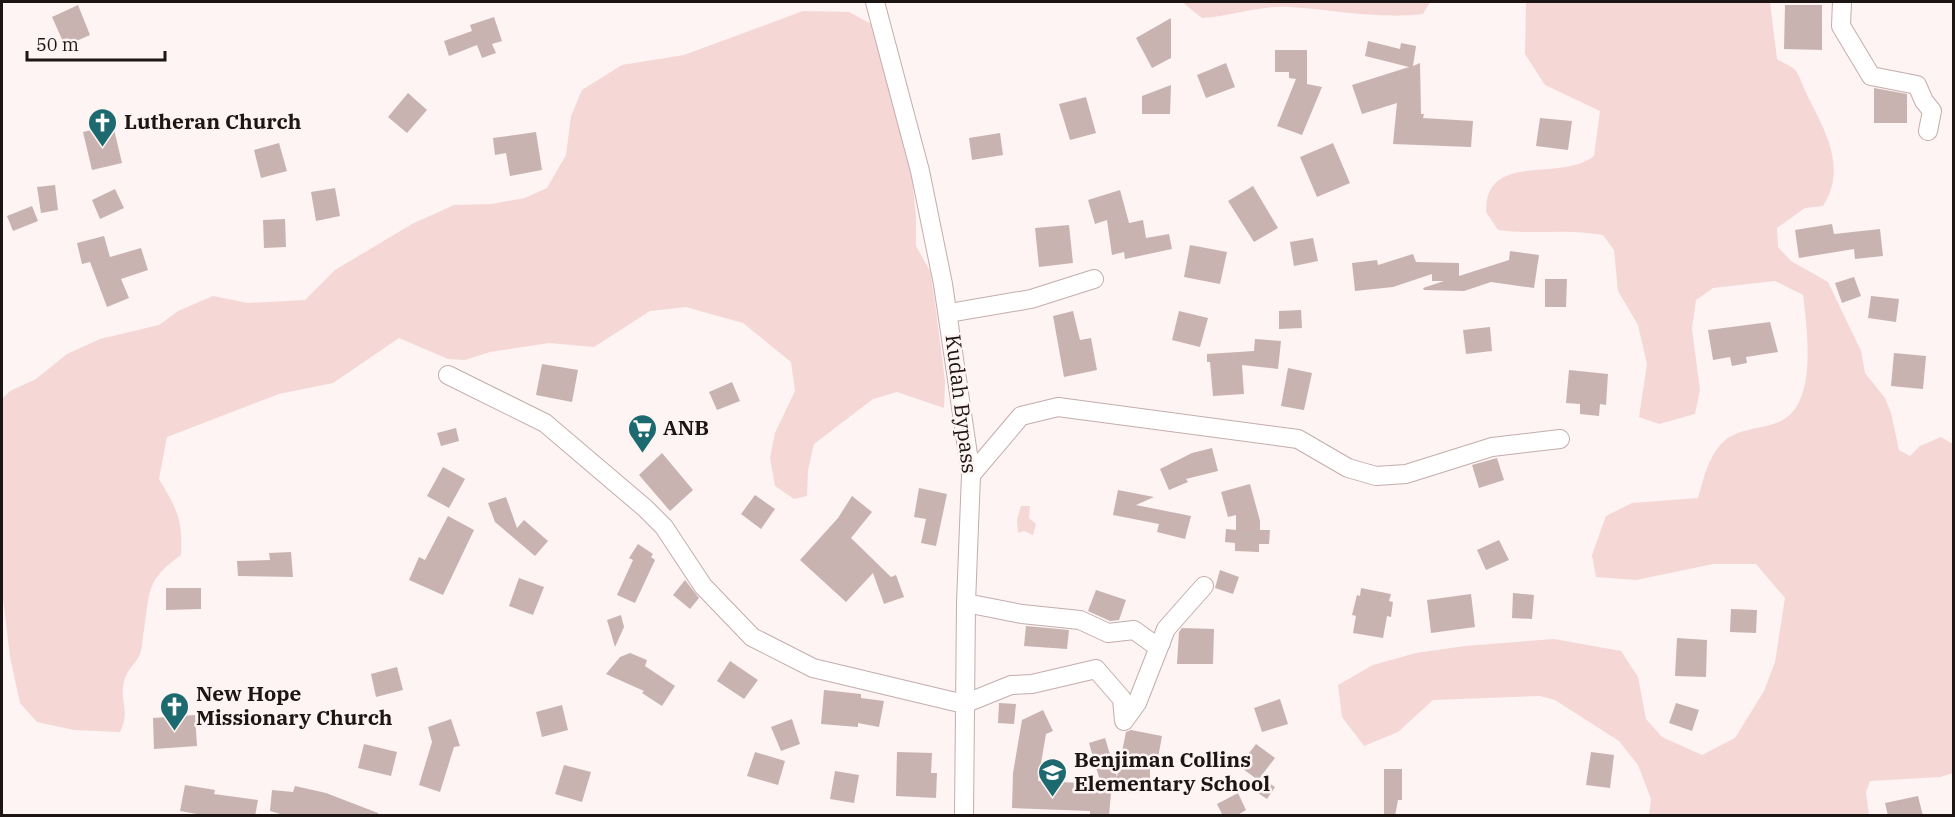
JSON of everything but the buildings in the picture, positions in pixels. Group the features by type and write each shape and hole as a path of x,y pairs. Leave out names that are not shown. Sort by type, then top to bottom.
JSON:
{"street":[{"name":"Kudah Bypass","path":"875,2 920,171 949,313 971,475 966,603 964,816"},
{"path":"1842,2 1841,26 1871,76 1917,85 1924,101 1932,111 1928,131"},
{"path":"949,313 1031,299 1094,279"},
{"path":"448,375 545,423 638,501 664,527 703,586 752,637 813,668 964,704 1011,686 1032,684 1096,669 1122,699 1124,721 1137,703 1166,629 1204,586"},
{"path":"971,475 1021,416 1058,407 1298,439 1348,468 1376,476 1406,474 1492,447 1560,439"},
{"path":"966,603 1022,614 1080,620 1108,633 1134,630 1152,643 1161,643"}],"shaded area":[{"path":"1182,2 1430,2 1423,14 1372,15 1279,7 1202,18"},
{"path":"1526,2 1770,2 1777,59 1796,71 1827,137 1834,164 1830,192 1823,206 1805,208 1777,228 1778,247 1791,261 1828,282 1861,351 1865,373 1885,398 1891,413 1899,450 1910,456 1920,446 1941,437 1953,444 1953,773 1940,777 1870,781 1866,792 1869,815 1649,815 1651,799 1638,765 1619,741 1555,700 1540,696 1433,700 1398,732 1364,746 1342,717 1338,685 1373,665 1416,653 1465,646 1554,639 1621,651 1638,677 1646,719 1662,737 1702,755 1735,738 1764,691 1775,662 1785,598 1756,564 1713,564 1636,580 1596,577 1592,555 1606,516 1632,503 1698,498 1709,463 1716,450 1727,438 1734,434 1774,424 1793,412 1801,399 1807,364 1808,345 1803,295 1775,281 1713,288 1696,300 1692,329 1700,390 1695,414 1659,424 1639,417 1647,364 1638,325 1618,291 1614,250 1603,235 1498,230 1486,212 1489,193 1497,182 1507,175 1567,167 1594,156 1600,111 1545,85 1525,54"},
{"path":"803,11 849,12 877,27 909,146 916,217 916,246 930,271 945,381 944,408 897,392 873,399 814,444 808,470 807,496 794,499 775,486 770,458 775,433 795,391 791,362 743,323 686,307 650,311 594,347 549,343 490,352 465,360 448,359 399,338 333,383 279,394 167,437 159,479 178,515 181,555 155,579 149,595 141,651 124,682 125,718 120,732 74,730 37,722 20,703 10,657 2,590 2,399 10,391 36,379 67,354 100,339 159,325 178,311 213,296 248,303 305,300 335,270 412,224 454,205 491,204 525,198 547,188 566,155 571,116 582,90 622,65 684,55"},
{"path":"1021,506 1030,506 1029,518 1036,524 1033,535 1024,531 1018,533 1017,520"}],"place":[{"name":"Lutheran Church","path":"103,148"},
{"name":"ANB","path":"642,454"},
{"name":"New Hope Missionary Church","path":"175,732"},
{"name":"Benjiman Collins Elementary School","path":"1053,798"}]}
